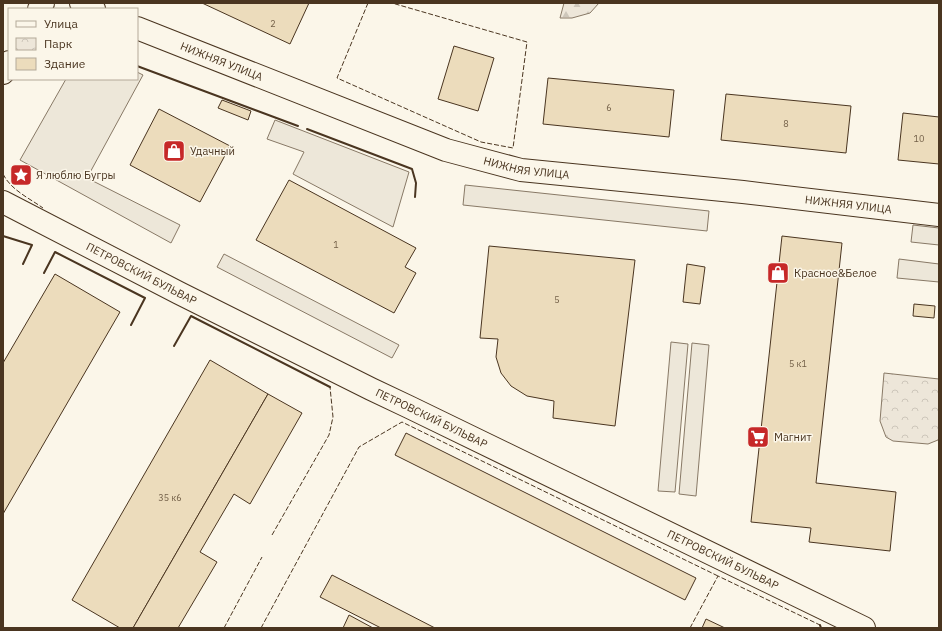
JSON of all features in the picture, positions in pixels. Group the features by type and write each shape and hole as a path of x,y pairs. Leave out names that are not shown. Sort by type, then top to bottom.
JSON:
{"street":[{"path":"81,3 92,8"},
{"name":"НИЖНЯЯ УЛИЦА","path":"138,28 446,150 521,170 743,192 939,215"},
{"path":"3,73 8,64"},
{"name":"ПЕТРОВСКИЙ БУЛЬВАР","path":"3,202 371,389 864,628"}],"green space":[{"path":"564,3 599,3 590,13 572,18 560,18"},
{"path":"884,373 939,379 938,440 928,444 893,441 886,437 880,421"}],"shaded area":[{"path":"138,72 143,75 87,178 180,225 171,243 20,160 65,80 138,80"},
{"path":"275,120 409,172 393,227 293,174 304,152 267,139"},
{"path":"465,185 709,211 707,231 463,205"},
{"path":"913,225 939,228 939,245 911,242"},
{"path":"224,254 399,345 392,358 217,267"},
{"path":"899,259 939,264 939,282 897,278"},
{"path":"671,342 688,344 675,492 658,491"},
{"path":"692,343 709,345 696,496 679,494"}],"building":[{"path":"202,3 309,3 290,44"},
{"path":"454,46 494,58 478,111 438,99"},
{"path":"548,78 674,90 669,137 543,124"},
{"path":"726,94 851,106 846,153 721,140"},
{"path":"222,100 251,111 248,120 218,108"},
{"path":"159,109 230,146 200,202 130,165"},
{"path":"903,113 939,117 939,164 898,160"},
{"path":"289,180 416,248 405,267 416,273 394,313 256,240"},
{"path":"782,236 842,243 816,483 896,492 890,551 809,542 811,528 751,522"},
{"path":"489,246 635,260 615,426 553,418 554,401 527,396 511,386 501,373 496,357 498,339 480,338"},
{"path":"687,264 705,267 700,304 683,302"},
{"path":"55,274 120,312 3,514 3,363"},
{"path":"914,304 935,306 934,318 913,316"},
{"path":"210,360 268,394 133,628 120,628 72,600"},
{"path":"268,394 302,413 250,504 234,494 200,552 217,562 178,628 133,628"},
{"path":"406,433 696,578 685,600 395,455"},
{"path":"332,575 435,628 381,628 320,597"},
{"path":"349,615 373,628 343,628"},
{"path":"706,619 725,628 702,628"}],"fence":[{"path":"368,3 337,78 481,142 513,148 527,42 392,3"},
{"path":"3,174 6,180 15,189 43,208"},
{"path":"272,535 329,435 333,417 330,387"},
{"path":"261,628 359,447 402,422 718,576"},
{"path":"224,628 262,557"},
{"path":"690,628 718,576 820,625"}],"wall":[{"path":"138,66 298,126"},
{"path":"307,129 412,169 416,183 415,197"},
{"path":"3,236 32,245 23,264"},
{"path":"44,273 55,252 145,298 131,325"},
{"path":"174,346 191,316 330,387"}],"place":[{"name":"Удачный","path":"174,151"},
{"name":"Я люблю Бугры","path":"21,175"},
{"name":"Красное&Белое","path":"778,273"},
{"name":"Магнит","path":"758,437"}]}
